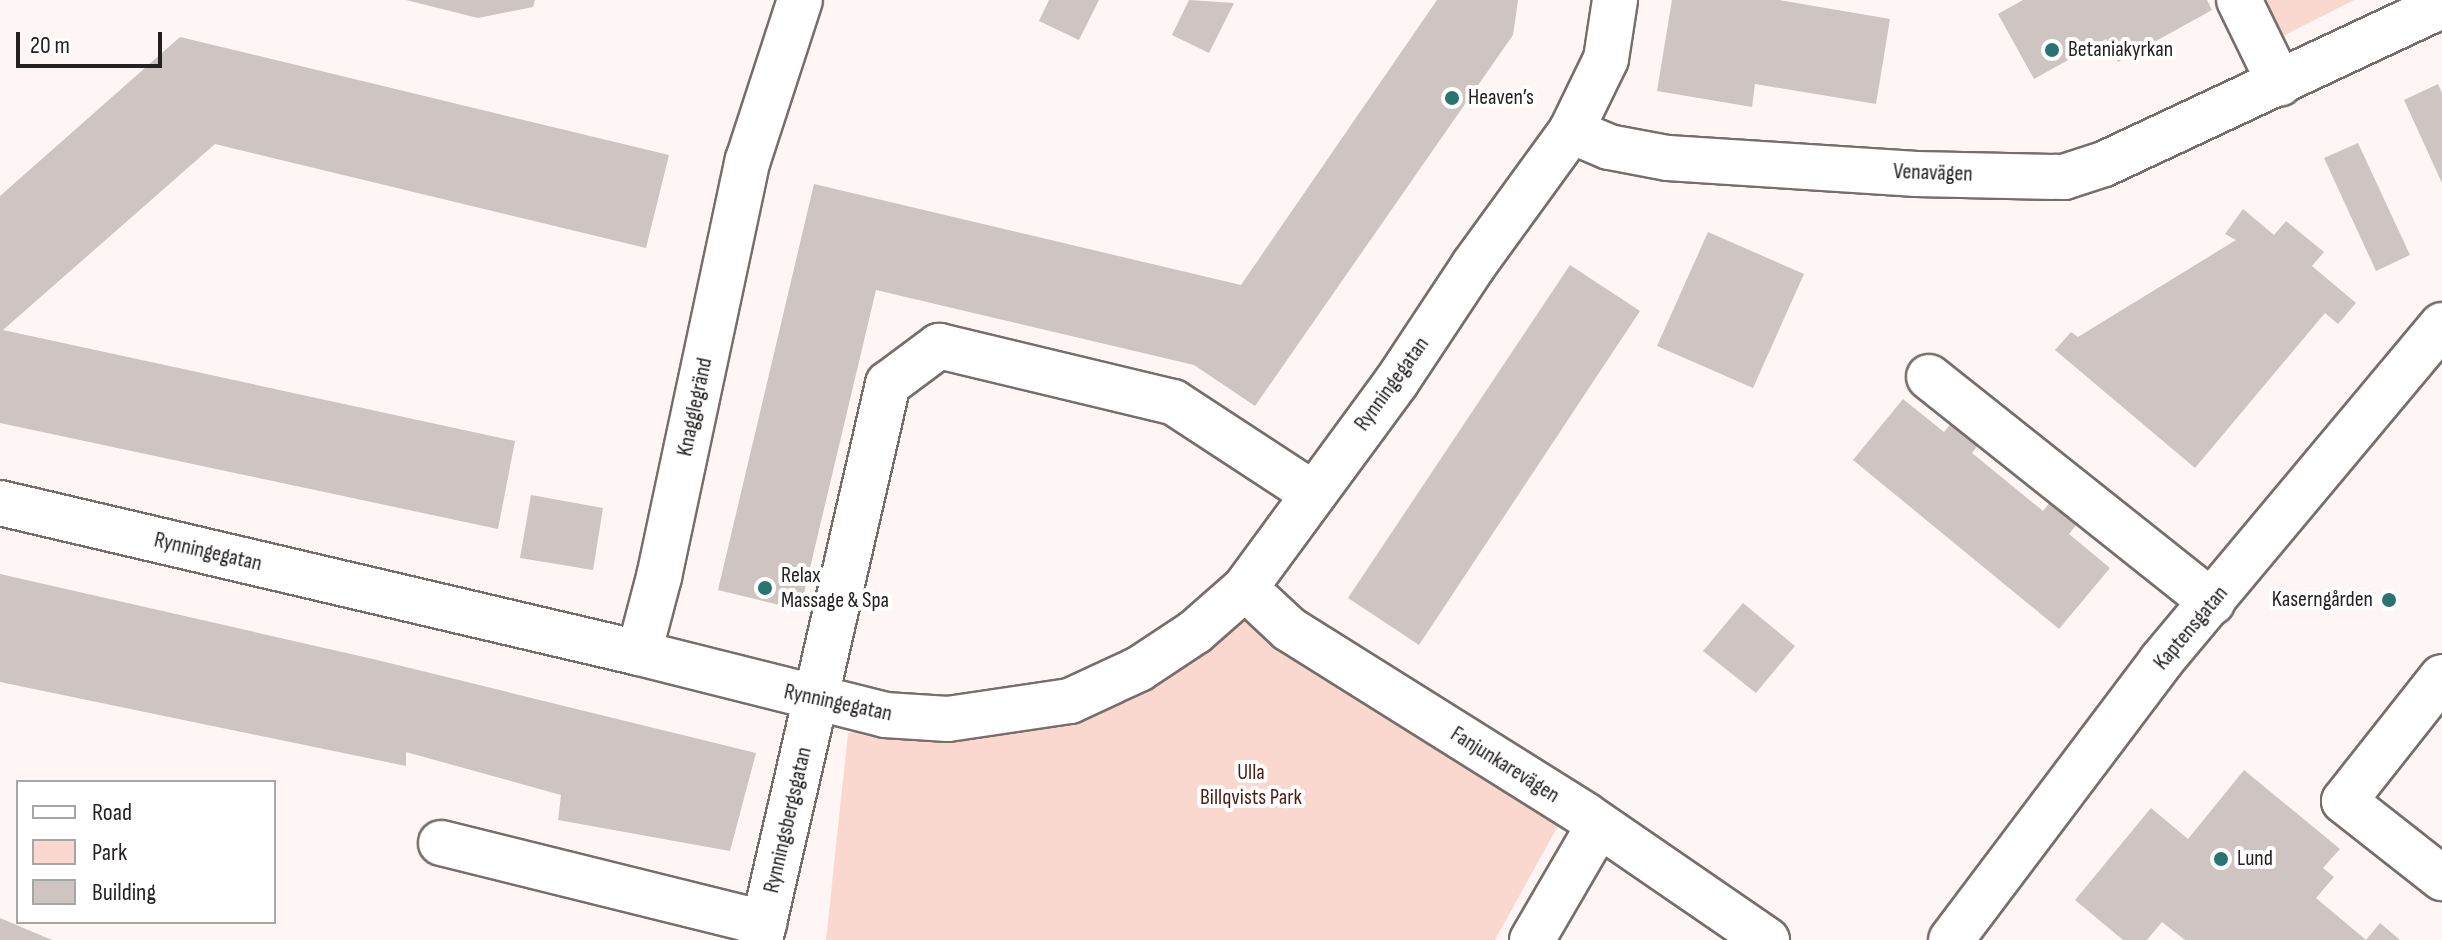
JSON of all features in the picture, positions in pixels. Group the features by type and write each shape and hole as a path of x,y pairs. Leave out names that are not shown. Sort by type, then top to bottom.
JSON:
{"street":[{"name":"Knagglegränd","path":"639,653 659,577 748,160 800,0"},
{"name":"Rynningegatan","path":"0,503 639,653 885,715 948,719 1070,701 1139,669 1195,632 1245,588 1397,381 1473,266 1571,131 1606,59 1615,0"},
{"path":"2239,0 2280,84"},
{"name":"Venavägen","path":"1571,131 1609,147 1668,158 1916,174 2064,177 2104,164 2442,6"},
{"name":"Kaptensgatan","path":"1951,940 2161,661 2442,325"},
{"name":"Rynningsbergsgatan","path":"762,932 888,384 939,346 1173,402 1312,493"},
{"path":"1929,377 2212,602"},
{"name":"Fanjunkarevägen","path":"1245,588 1289,629 1599,825 1767,940"},
{"path":"2442,677 2344,801 2442,878"},
{"path":"1532,940 1599,825"},
{"path":"441,843 762,932"}],"green space":[{"path":"2263,0 2354,0 2283,36"},
{"name":"Ulla Billqvists Park","path":"1260,610 1575,795 1495,940 826,940 848,733 1063,701"}],"building":[{"path":"406,0 535,0 533,7 478,18"},
{"path":"1049,0 1099,0 1079,40 1039,21"},
{"path":"1189,0 1234,3 1209,53 1172,35"},
{"path":"1437,0 1518,0 1513,35 1255,406 1194,365 876,290 800,610 718,590 814,184 1241,285"},
{"path":"1672,0 1779,0 1890,19 1876,104 1755,84 1752,107 1657,91"},
{"name":"Betaniakyrkan","path":"2023,0 2207,0 2212,10 2118,62 2106,39 2034,79 1998,14"},
{"path":"180,37 669,155 646,248 215,144 3,330 515,441 498,529 0,423 0,196"},
{"path":"2438,84 2442,93 2442,183 2404,100"},
{"path":"2358,143 2410,255 2376,271 2324,158"},
{"path":"2243,209 2274,235 2286,221 2324,252 2312,266 2356,303 2338,324 2325,313 2195,468 2055,350 2071,332 2078,337 2236,240 2225,234"},
{"path":"1708,232 1804,274 1753,388 1657,346"},
{"path":"1570,265 1640,311 1419,645 1348,598"},
{"path":"1903,399 1944,432 1952,422 1979,444 1972,453 2043,511 2051,501 2078,523 2069,534 2110,568 2059,629 1853,460"},
{"path":"531,495 603,508 593,570 520,558"},
{"path":"0,574 373,659 756,753 730,851 558,820 561,795 406,752 406,766 0,682"},
{"path":"1743,603 1795,646 1756,693 1703,651"},
{"name":"Lund","path":"2244,770 2340,849 2323,868 2334,877 2316,898 2366,940 2185,940 2162,922 2147,940 2123,940 2075,900 2151,808 2188,839"},
{"path":"0,918 52,940 0,940"},
{"path":"2380,923 2400,940 2366,940"}],"place":[{"name":"Betaniakyrkan","path":"2052,50"},
{"name":"Heaven’s","path":"1452,98"},
{"name":"Relax Massage & Spa","path":"765,588"},
{"name":"Kaserngården","path":"2389,600"},
{"name":"Lund","path":"2221,859"}]}
